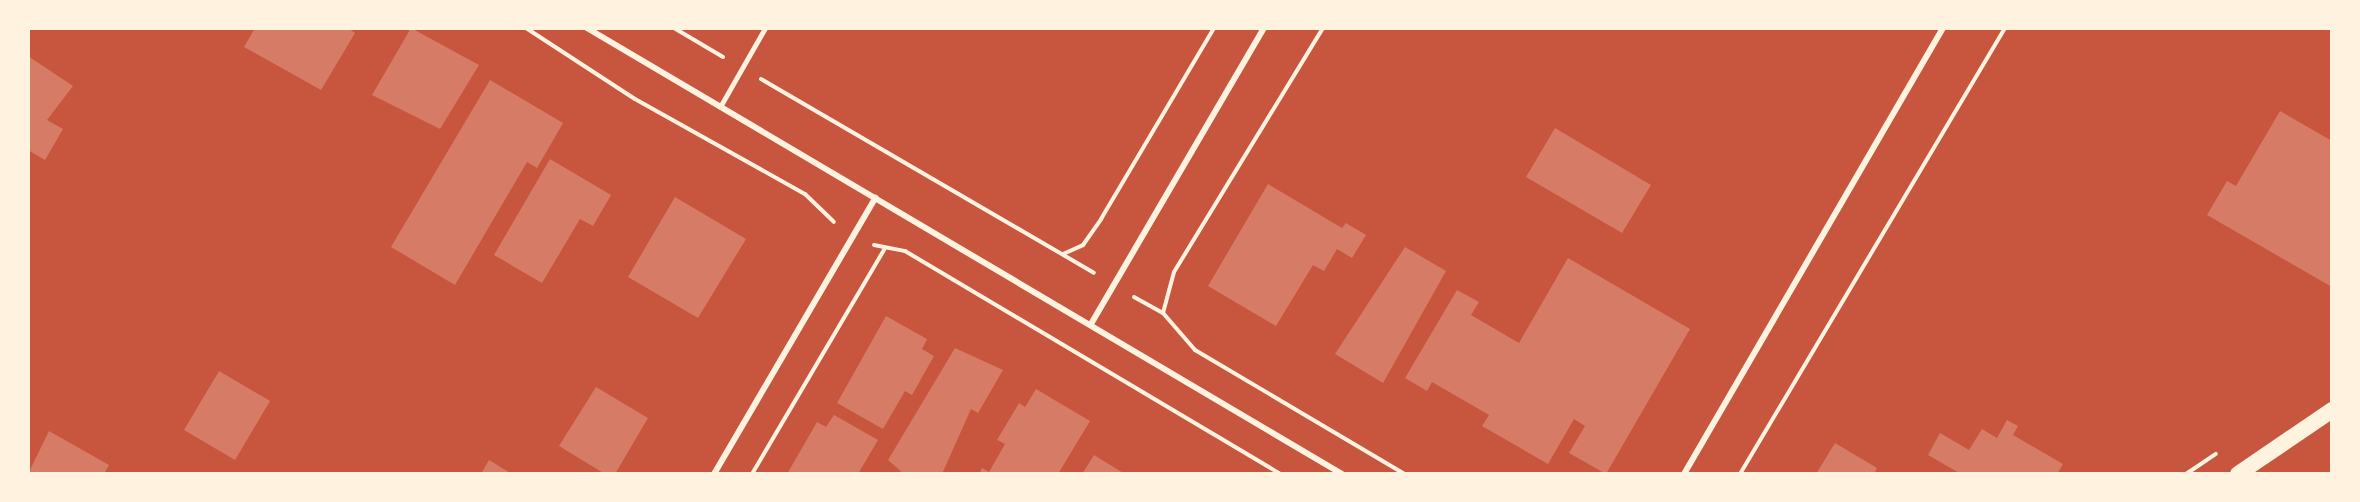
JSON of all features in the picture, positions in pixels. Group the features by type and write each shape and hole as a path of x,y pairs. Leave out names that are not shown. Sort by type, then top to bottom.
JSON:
{"highway":[{"path":"2238,474 2331,410"}],"street":[{"path":"587,28 1342,474"},
{"path":"1091,324 1264,28"},
{"path":"1684,474 1943,28"},
{"path":"714,474 875,198"}],"lane":[{"path":"720,107 765,28"}],"path":[{"path":"526,28 635,99 805,194 830,219 885,248 905,251 1280,474"},
{"path":"674,28 1163,313 1195,350 1405,474"},
{"path":"1062,254 1083,245 1101,219 1214,28"},
{"path":"1163,313 1174,272 1323,28"},
{"path":"1740,474 2005,28"},
{"path":"752,474 885,248"}],"building":[{"path":"255,28 348,28 355,33 321,90 244,47"},
{"path":"411,28 479,65 440,129 372,95"},
{"path":"28,56 73,86 47,120 63,129 45,160 28,150"},
{"path":"490,80 563,123 537,168 527,162 455,285 391,247"},
{"path":"2280,111 2332,141 2332,287 2207,215 2227,181 2236,186"},
{"path":"1555,128 1651,185 1622,233 1526,177"},
{"path":"550,159 611,195 593,226 580,219 542,283 494,255"},
{"path":"1268,184 1342,228 1346,223 1366,235 1352,258 1337,249 1324,271 1313,265 1276,326 1208,286"},
{"path":"675,197 746,239 698,318 628,277"},
{"path":"1405,247 1446,271 1383,383 1335,354"},
{"path":"1568,258 1690,329 1606,474 1569,453 1585,426 1574,419 1548,464 1482,426 1489,415 1432,382 1427,391 1405,378 1457,290 1479,302 1471,315 1519,343"},
{"path":"886,316 927,339 922,349 934,356 912,395 905,391 883,429 837,403"},
{"path":"955,348 1003,370 978,413 971,409 942,474 904,474 888,460"},
{"path":"219,371 270,401 235,460 184,430"},
{"path":"596,387 648,418 615,474 605,474 559,446"},
{"path":"1036,389 1090,421 1058,474 979,474 982,468 989,472 1005,444 997,440 1019,403 1025,407"},
{"path":"834,415 878,440 858,474 787,474 817,422 826,427"},
{"path":"2007,420 2018,426 2013,435 2063,464 2057,474 1961,474 1928,455 1940,433 1969,450 1982,429 1997,438"},
{"path":"49,431 109,465 104,474 28,474"},
{"path":"1835,443 1877,468 1874,474 1816,474"},
{"path":"1094,455 1125,474 1082,474"},
{"path":"489,460 512,474 481,474"}]}
